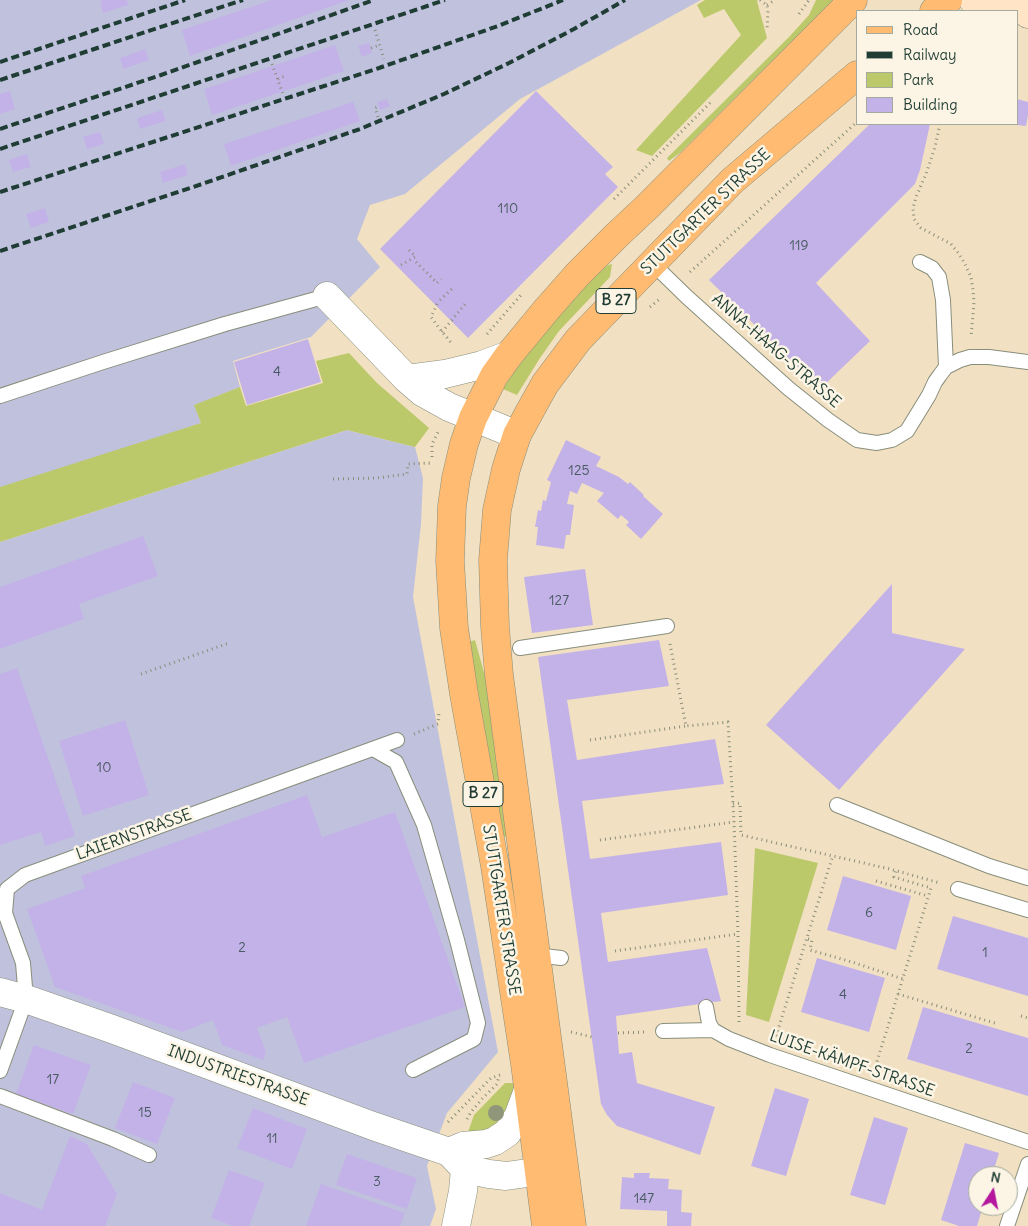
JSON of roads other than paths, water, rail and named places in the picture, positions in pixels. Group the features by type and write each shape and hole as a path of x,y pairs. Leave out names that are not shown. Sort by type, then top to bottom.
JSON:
{"main road":[{"path":"935,10 948,0"},
{"path":"973,0 992,10"},
{"path":"1012,0 1028,14"},
{"name":"STUTTGARTER STRASSE","path":"572,1226 551,1170 528,1090 495,866 464,694 454,628 450,561 452,506 456,478 464,444 473,418 487,388 509,355 546,309 577,275 853,1"},
{"name":"STUTTGARTER STRASSE","path":"546,1226 551,1170 548,957 499,675 495,626 493,560 497,510 506,469 517,435 545,384 578,340 732,181 856,75"}],"street":[{"path":"327,296 407,379 422,392 473,418 517,435"},
{"path":"407,379 445,374 482,365 509,355"},
{"path":"0,992 26,999"},
{"name":"INDUSTRIESTRASSE","path":"26,999 373,1126 489,1174 506,1176 551,1170"},
{"path":"456,1226 463,1191 457,1160 463,1146 486,1144 495,1141 507,1133 518,1116 528,1090"}],"lane":[{"path":"920,262 932,268 939,277 943,300 946,366 960,360 989,357 1028,362"},
{"name":"ANNA-HAAG-STRASSE","path":"652,263 788,388 857,440 877,443 892,440 907,432 946,366"},
{"path":"0,396 225,324 327,296"},
{"path":"520,648 668,631"},
{"name":"LAIERNSTRASSE","path":"26,999 23,963 5,913 8,889 25,874 397,740"},
{"path":"373,749 396,762 424,825 457,940 478,1023 474,1039 414,1070"},
{"path":"837,805 989,866 1028,878"},
{"path":"958,889 1028,910"},
{"path":"0,1071 26,999"},
{"path":"706,1007 709,1023 713,1030"},
{"name":"LUISE-KÄMPF-STRASSE","path":"663,1030 713,1030 729,1039 770,1055 1028,1142"},
{"path":"0,1096 113,1139 149,1155"},
{"path":"1006,1226 1028,1164"}],"railway":[{"path":"0,62 185,0"},
{"path":"0,80 243,0"},
{"path":"0,129 374,0"},
{"path":"0,149 445,0"},
{"path":"0,192 379,68 498,26 563,0"},
{"path":"0,251 360,129 444,94 509,63 625,0"}]}
